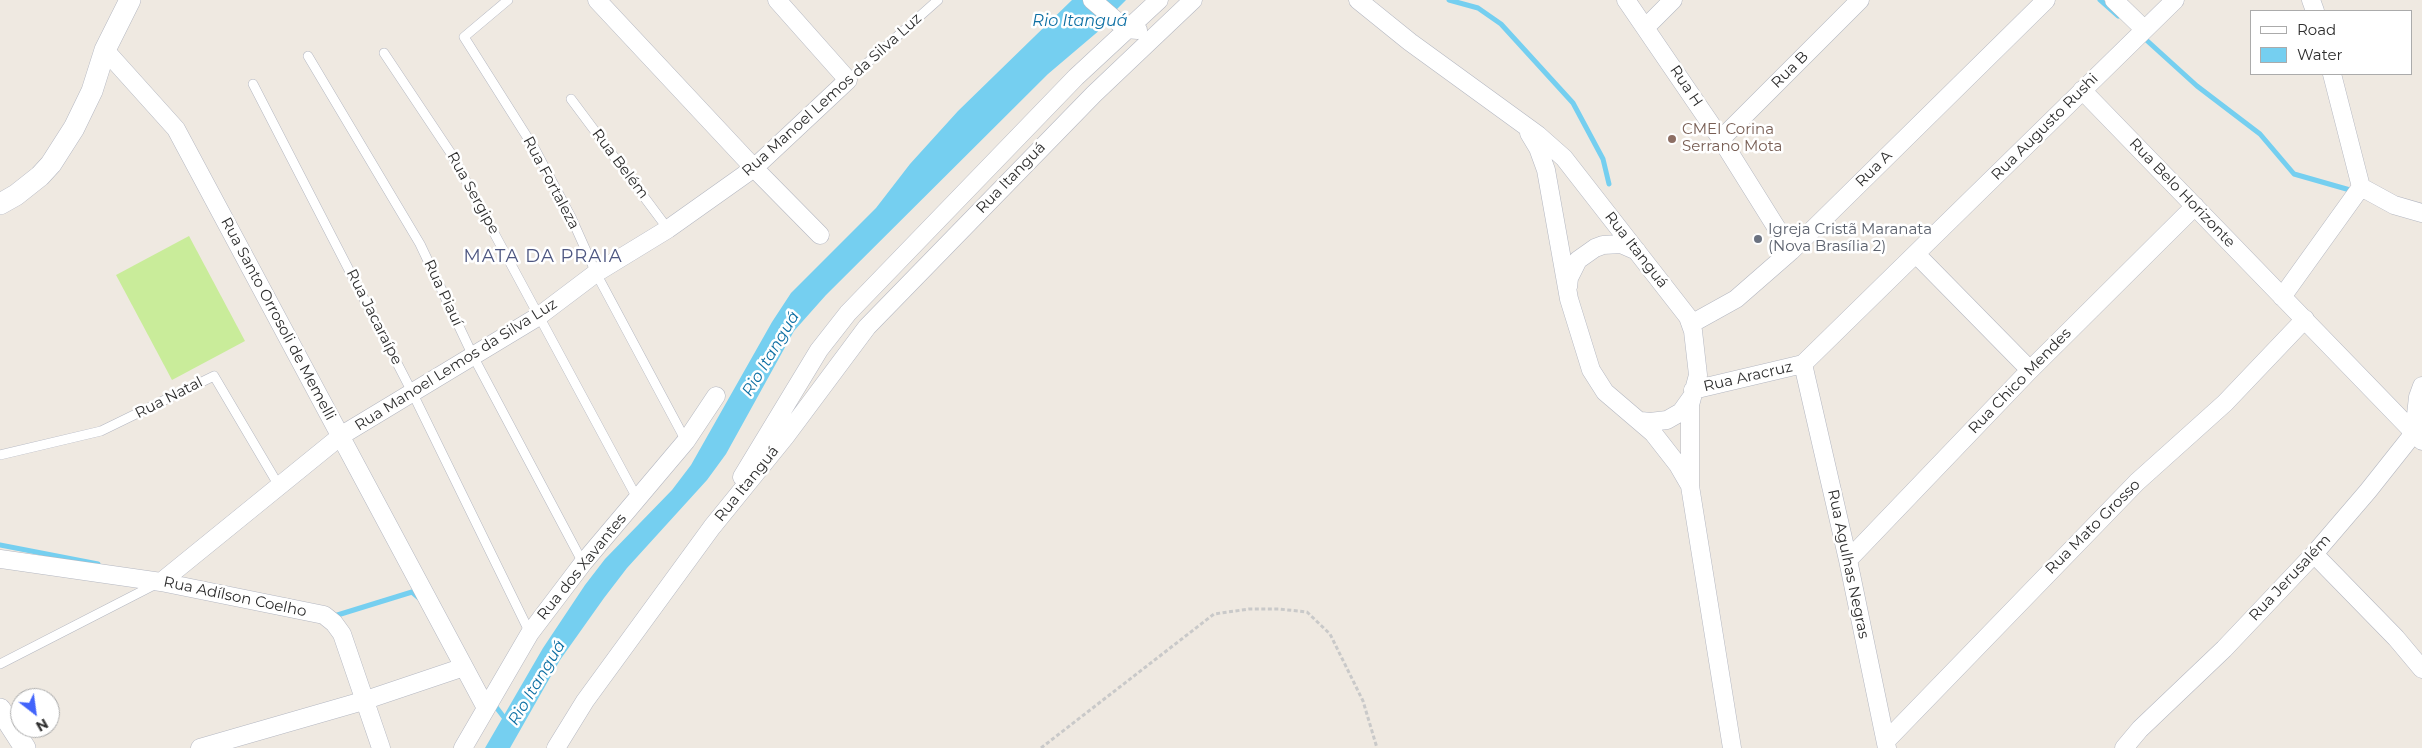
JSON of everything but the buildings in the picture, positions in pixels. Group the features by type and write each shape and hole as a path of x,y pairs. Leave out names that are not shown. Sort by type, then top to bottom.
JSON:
{"street":[{"path":"0,204 27,188 51,164 84,108 105,50 130,0"},
{"path":"777,0 848,80"},
{"path":"1092,0 1119,24 1158,31"},
{"name":"Rua Itanguá","path":"712,527 819,350 848,313 1076,78 1119,24 1159,0"},
{"name":"Rua Itanguá","path":"712,527 785,437 867,327 1068,120 1158,31 1193,0"},
{"name":"Rua Itanguá","path":"1342,0 1410,42"},
{"name":"Rua Itanguá","path":"1358,0 1410,42 1564,158 1684,310 1691,324 1698,368 1697,382 1692,394 1690,486"},
{"name":"Rua H","path":"1626,0 1720,139 1791,251"},
{"path":"1646,27 1673,0"},
{"name":"Rua B","path":"1720,139 1860,0"},
{"name":"Rua A","path":"1691,324 1736,299 1791,251 2046,0"},
{"path":"2114,0 2144,29"},
{"name":"Rua Augusto Rushi","path":"1805,372 1916,254 2175,0"},
{"path":"602,1 754,168 820,235"},
{"name":"Rua Santo Orrosoli de Memelli","path":"105,50 176,129 342,435 486,708"},
{"path":"2332,75 2361,187 2394,205 2422,213"},
{"name":"Rua Manoel Lemos da Silva Luz","path":"161,582 342,435 539,316 596,273 668,229 754,168 848,80"},
{"name":"Rua Belo Horizonte","path":"2082,90 2418,437"},
{"name":"Rua Itanguá","path":"1524,126 1538,148 1546,170 1569,299 1591,370 1598,383 1614,400 1641,421 1664,445 1690,486"},
{"path":"2282,297 2361,187"},
{"name":"Rua Chico Mendes","path":"1848,560 2030,370 2194,206"},
{"path":"1569,299 1569,278 1572,268 1586,253 1595,248 1612,244 1621,244 1637,251"},
{"path":"1916,254 2030,370"},
{"name":"Rua Mato Grosso","path":"1887,744 2137,482 2226,403 2305,319"},
{"name":"Rua Aracruz","path":"1692,394 1805,372"},
{"name":"Rua Agulhas Negras","path":"1805,372 1848,560 1887,744"},
{"path":"2418,437 2418,397 2422,386"},
{"path":"1641,421 1667,420 1681,412 1692,394"},
{"name":"Rua dos Xavantes","path":"463,748 530,633 583,563 686,441 716,396"},
{"name":"Rua Jerusalém","path":"2124,748 2140,729 2224,649 2314,554 2418,437"},
{"path":"1690,486 1732,748"},
{"path":"556,748 585,701 712,527"},
{"path":"2314,554 2396,638 2422,669"},
{"name":"Rua Adílson Coelho","path":"0,559 161,582 324,615 330,618 342,634 381,748"},
{"path":"200,748 364,701 464,667"},
{"path":"0,709 25,748"}],"lane":[{"name":"Rua Fortaleza","path":"508,0 464,37 536,151 571,217 596,273 686,441"},
{"name":"Rua Manoel Lemos da Silva Luz","path":"848,80 938,0"},
{"name":"Rua Sergipe","path":"384,53 452,155 637,498"},
{"name":"Rua Piauí","path":"308,56 420,244 473,356 583,563"},
{"name":"Rua Jacaraípe","path":"253,84 412,392 530,633"},
{"name":"Rua Belém","path":"572,99 668,229"},
{"name":"Rua Natal","path":"0,455 101,431 214,376 279,486"},
{"path":"0,664 161,582"}],"path":[{"path":"1041,748 1214,614 1259,608 1307,612 1330,634 1363,701 1377,748"}],"green space":[{"path":"189,236 245,341 172,380 116,275"}],"water":[{"name":"Rio Itanguá","path":"1072,0 1126,0 1101,29 1048,74 826,295 794,331 726,454 707,480 627,568 604,598 560,660 510,748 485,748 543,648 585,585 605,559 672,490 691,465 772,322 791,293 876,208 910,164 958,111"}],"waterway":[{"path":"1449,0 1478,8 1501,24 1573,103 1603,159 1609,184"},
{"path":"2100,0 2118,16"},
{"path":"2143,37 2197,86 2260,134 2294,174 2350,190"},
{"path":"0,545 98,564"},
{"path":"331,617 412,592 419,598"},
{"path":"493,703 506,720"}],"place":[{"name":"CMEI Corina Serrano Mota","path":"1672,139"},
{"name":"Igreja Cristã Maranata (Nova Brasília 2)","path":"1758,239"}],"district":[{"name":"MATA DA PRAIA","path":"543,257"}]}
